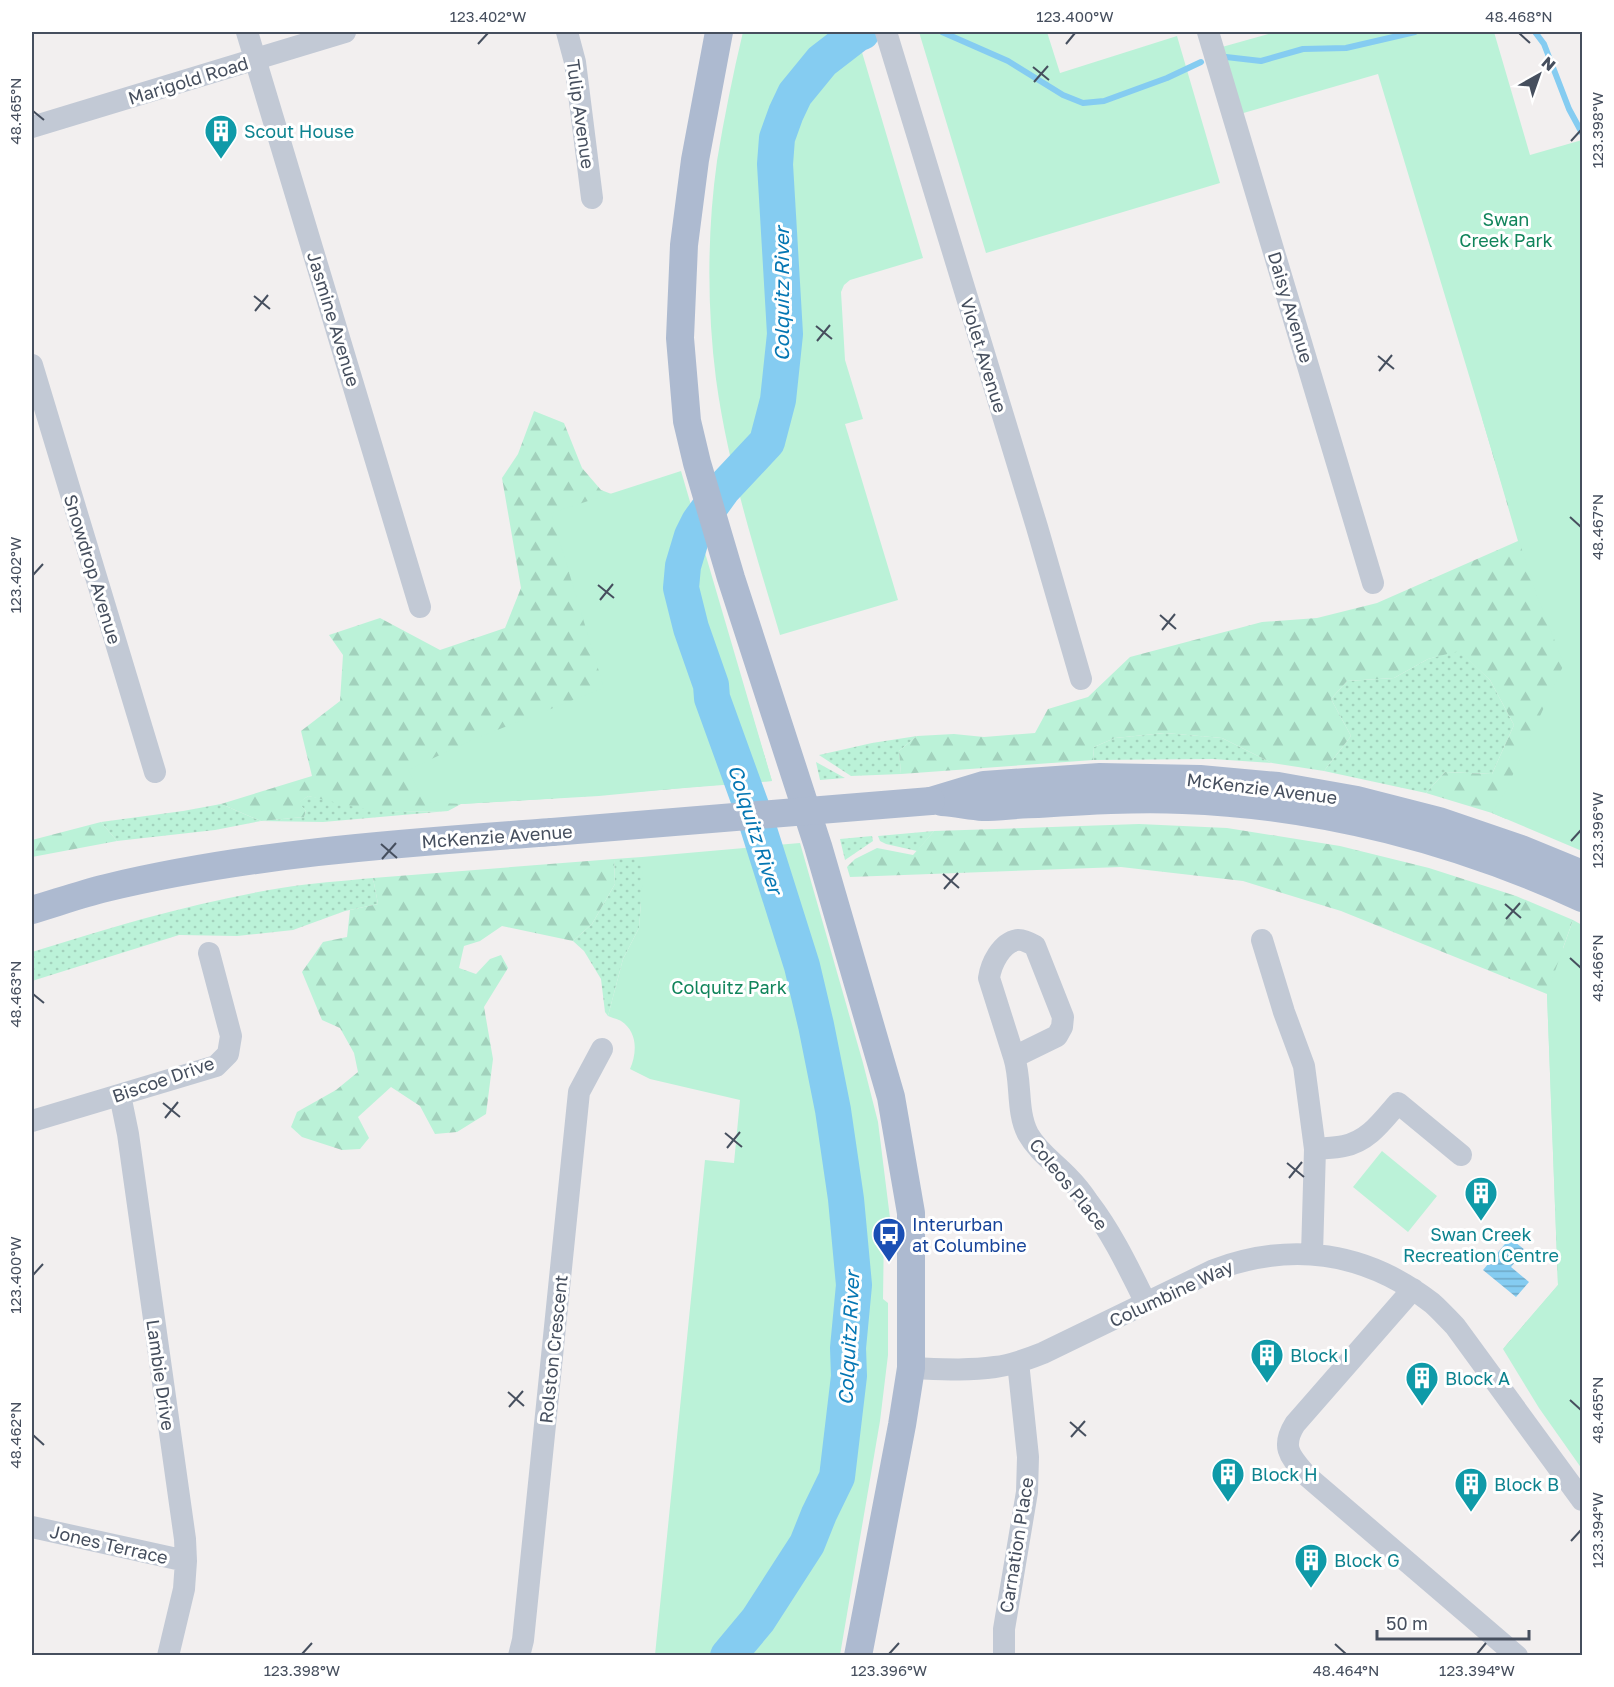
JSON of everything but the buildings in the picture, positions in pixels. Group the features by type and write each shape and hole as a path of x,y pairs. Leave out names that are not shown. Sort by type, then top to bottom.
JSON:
{"main road":[{"path":"719,32 695,160 684,256 680,338 687,421 716,527 818,846 891,1098 911,1213 911,1368 858,1656"},
{"name":"McKenzie Avenue","path":"932,801 984,785 1089,778 1200,779 1278,786 1357,800 1438,821 1521,849 1582,874"},
{"name":"McKenzie Avenue","path":"32,910 105,888 296,855 423,842 932,801 983,807 1129,800 1185,800 1320,814 1382,828 1443,846 1499,864 1582,898"}],"street":[{"name":"Jasmine Avenue","path":"247,32 420,607"},
{"name":"Marigold Road","path":"32,127 345,32"},
{"name":"Tulip Avenue","path":"567,32 575,62 592,198"},
{"name":"Violet Avenue","path":"886,32 1081,679"},
{"name":"Daisy Avenue","path":"1208,32 1373,583"},
{"name":"Snowdrop Avenue","path":"32,365 155,772"},
{"name":"Coleos Place","path":"1014,1057 1057,1036 1062,1027 1063,1017 1035,946 1026,941 1016,940 1007,945 996,957 990,967 990,978 1018,1071 1020,1110 1028,1133 1042,1153 1068,1177 1090,1203 1115,1242 1146,1303"},
{"path":"1262,940 1284,1012 1304,1066 1315,1149 1312,1254"},
{"name":"Biscoe Drive","path":"32,1121 216,1066 228,1054 231,1036 209,953"},
{"name":"Rolston Crescent","path":"519,1656 523,1640 579,1092 602,1048"},
{"name":"Lambie Drive","path":"120,1095 128,1134 185,1539 184,1589 168,1656"},
{"path":"1315,1149 1344,1146 1359,1141 1371,1133 1398,1103 1461,1155"},
{"name":"Columbine Way","path":"911,1368 971,1369 1018,1362 1044,1353 1214,1270 1234,1263 1266,1256 1312,1254 1338,1258 1365,1265 1388,1275 1434,1304 1455,1326 1582,1500"},
{"path":"1413,1290 1295,1424 1288,1436 1288,1448 1294,1461 1307,1476 1517,1656"},
{"name":"Carnation Place","path":"1004,1656 1004,1629 1027,1492 1028,1457 1018,1362"},
{"name":"Jones Terrace","path":"32,1527 186,1561"}],"green space":[{"path":"743,32 856,32 923,258 850,280 841,292 845,360 863,419 845,424 898,600 780,635 743,508 728,444 716,379 711,325 709,270 711,215 717,161"},
{"path":"919,32 1047,32 1060,73 1177,36 1220,183 986,253"},
{"name":"Swan Creek Park","path":"1276,32 1494,32 1530,155 1582,140 1582,851 1492,813 1504,794 1564,664 1537,596 1519,541 1378,74 1240,114 1222,47"},
{"path":"534,411 564,423 582,468 601,490 640,505 734,655 772,781 599,796 461,804 448,811 400,812 359,808 308,796 299,803 306,811 304,817 261,821 221,804 312,776 301,731 340,701 343,655 329,635 380,618 440,650 505,628 521,588 502,478 518,454"},
{"path":"1482,418 1553,461 1582,818 1506,819 1426,793 1445,772 1492,774 1514,725 1490,680 1459,651 1428,659 1394,678 1347,681 1331,699 1351,736 1324,771 1272,763 1222,738 1165,733 1115,738 1094,747 1093,760 901,774 899,751 917,736 954,734 984,737 1035,733 1048,709 1088,697 1130,657 1262,622 1317,618 1377,603 1518,541"},
{"path":"681,471 772,781 545,799 461,804 424,802 408,770 474,739 604,688 551,513"},
{"path":"1459,650 1490,680 1514,725 1492,774 1445,772 1426,793 1324,771 1351,736 1331,699 1347,681 1394,678 1428,659"},
{"path":"1165,733 1222,738 1272,763 1213,759 1093,760 1094,747 1115,738"},
{"path":"917,736 899,751 901,774 851,776 819,755 872,743"},
{"path":"816,762 845,778 820,780"},
{"path":"308,796 400,812 448,811 323,822 261,821 304,817 306,811 298,803"},
{"path":"221,804 261,821 215,830 117,841 101,822"},
{"path":"101,822 117,841 32,857 32,840"},
{"path":"1139,824 1227,828 1340,846 1429,868 1516,896 1573,920 1563,948 1582,1303 1503,1349 1558,1285 1547,994 1341,911 1243,881 1121,867 850,877 847,867 855,859 877,848 913,855 934,831"},
{"path":"934,831 917,851 886,844 880,841 878,836"},
{"path":"872,836 873,841 845,860 840,839"},
{"name":"Colquitz Park","path":"800,843 878,1122 890,1218 884,1229 883,1299 888,1303 888,1355 880,1421 840,1655 655,1655 705,1160 734,1163 740,1100 650,1079 630,1069 635,1050 631,1031 620,1020 608,1016 623,959 639,928 642,857"},
{"path":"656,857 641,902 639,928 623,959 608,1016 605,1012 601,979 584,951 573,941 592,924 615,884 614,859"},
{"path":"614,859 615,884 592,924 573,941 502,926 480,941 464,946 459,968 476,974 490,959 501,955 508,968 484,1007 493,1059 486,1114 457,1132 435,1134 420,1106 391,1087 358,1117 369,1138 360,1149 342,1150 302,1137 291,1127 297,1112 336,1090 358,1072 354,1053 340,1028 322,1020 302,972 323,942 347,937 350,910 378,904 373,878"},
{"path":"373,878 378,904 345,911 293,930 237,936 179,935 32,981 32,952 94,933 155,915 249,894 304,885"},
{"path":"1573,920 1582,925 1582,1469 1539,1408 1503,1349 1558,1285 1547,994"},
{"path":"1382,1151 1437,1196 1408,1232 1353,1187"}],"water":[{"path":"1510,1238 1525,1250 1511,1267 1529,1282 1516,1297 1483,1270"}],"waterway":[{"name":"Colquitz River","path":"728,1656 758,1620 807,1544 837,1477 849,1376 848,1348 854,1285 846,1199 833,1110 802,966 754,814 712,698 711,685 691,628 681,588 683,566 699,522 723,489 767,442 778,400 785,334 775,164 777,138 795,94 822,61 862,32"},
{"path":"942,32 1008,61 1063,95 1083,103 1104,101 1167,78 1201,62"},
{"path":"1226,57 1261,61 1303,49 1346,48 1415,32"},
{"path":"1535,32 1544,44 1569,109 1582,133"}],"place":[{"name":"Scout House","path":"221,160"},
{"name":"Swan Creek Recreation Centre","path":"1481,1222"},
{"name":"Interurban at Columbine","path":"889,1263"},
{"name":"Block I","path":"1267,1384"},
{"name":"Block A","path":"1422,1407"},
{"name":"Block H","path":"1228,1503"},
{"name":"Block B","path":"1471,1513"},
{"name":"Block G","path":"1311,1589"}]}
